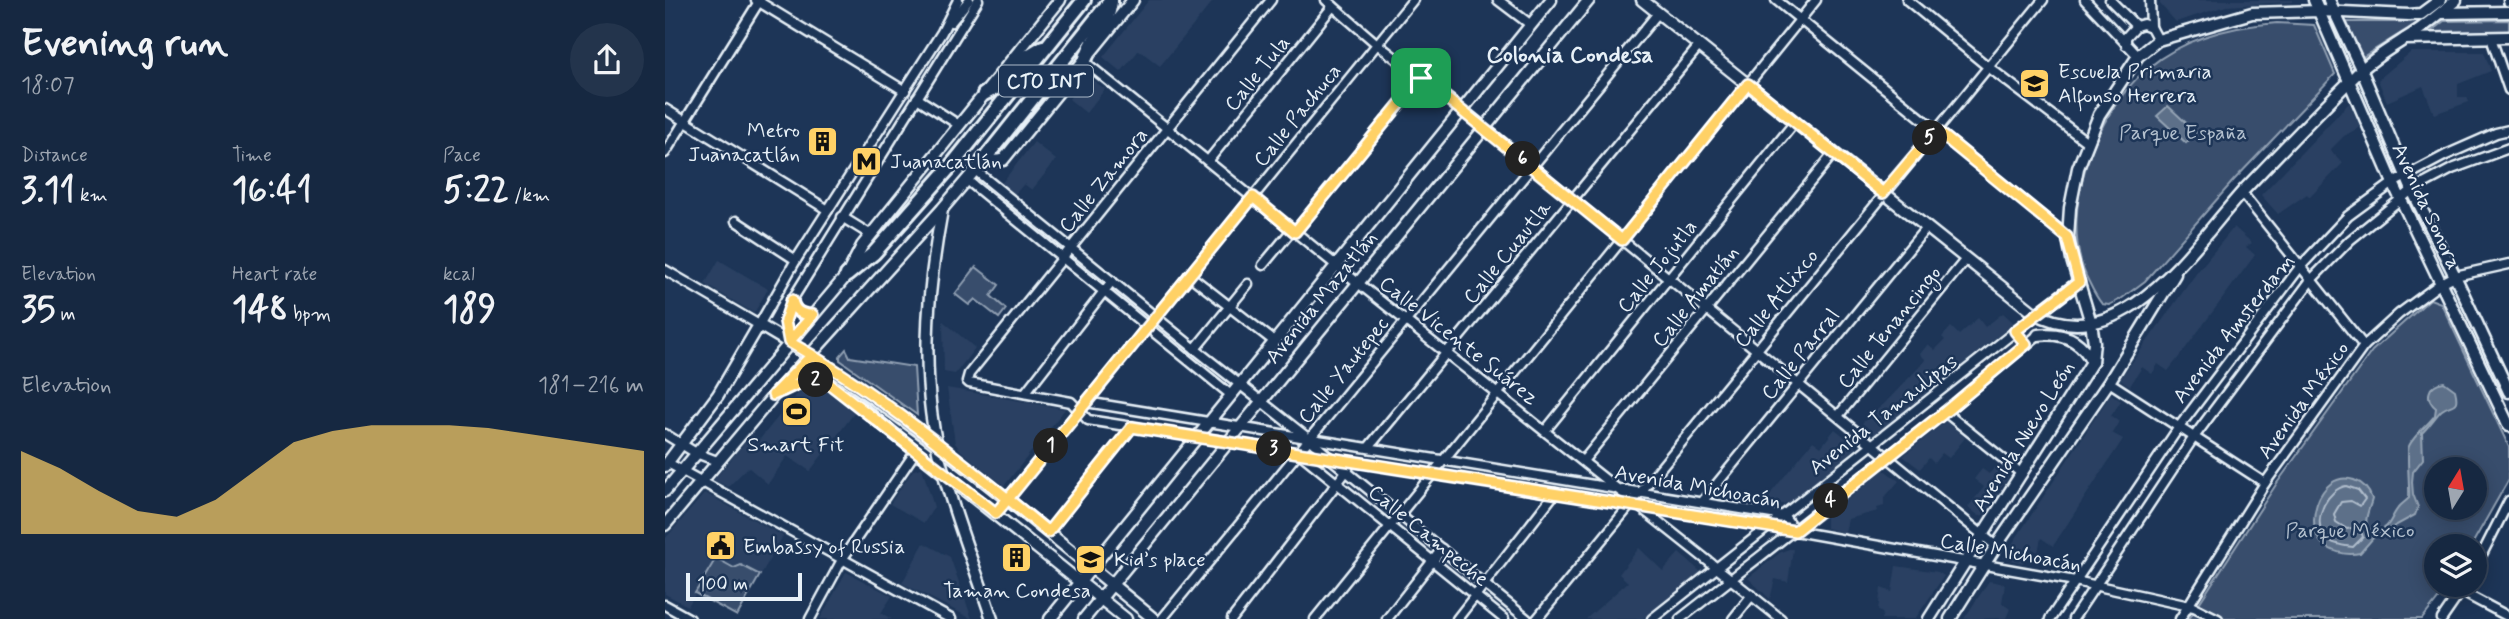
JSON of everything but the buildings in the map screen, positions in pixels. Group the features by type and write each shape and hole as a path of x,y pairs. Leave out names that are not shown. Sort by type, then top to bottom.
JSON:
{"highway":[{"name":"CTO INT","path":"847,275 874,253 951,166 1084,0"},
{"path":"1085,59 1090,45 1109,19 1111,0"},
{"name":"CTO INT","path":"978,166 1111,0"},
{"path":"984,94 1004,84 1028,56 1050,43"}],"main road":[{"name":"CTO INT","path":"665,491 847,275 862,246 1060,0"},
{"name":"CTO INT","path":"665,525 773,395 812,355 978,166 1003,160 1133,0"},
{"name":"Avenida Mazatlán","path":"1049,619 1462,109 1527,22 1551,0"},
{"name":"Avenida Mazatlán","path":"1084,619 1588,0"},
{"path":"1642,0 2037,314 2069,324 2091,323 2067,237 2073,185 2087,142 2113,90 2138,57 2158,40 2252,13 2320,11 2409,15 2421,14 2440,0"},
{"name":"Avenida Sonora","path":"2314,0 2400,199 2509,426"},
{"name":"Avenida Sonora","path":"2329,0 2412,190 2509,393"},
{"name":"Avenida Nuevo León","path":"1949,619 1983,564 2109,382 2181,265 2242,192 2361,69 2456,0"},
{"path":"2440,13 2509,12"},
{"path":"2404,39 2509,37"},
{"path":"942,209 932,275 927,341 929,394 943,472 992,619"},
{"name":"Avenida Nuevo León","path":"1929,619 2092,362 2094,342 2091,323 2114,316 2133,305 2181,265"},
{"path":"2037,314 2079,282"},
{"path":"792,300 799,313 813,315"},
{"path":"2060,335 2069,324"},
{"path":"666,465 718,395 759,325 812,355 936,442 1154,619"},
{"path":"2038,335 2060,335 2072,339 2083,347 2092,362"},
{"path":"773,395 804,381 827,382 996,513 1126,619"}],"street":[{"path":"665,153 758,0 905,91"},
{"path":"665,271 759,325 796,260 942,32 958,0"},
{"path":"942,32 969,0"},
{"path":"789,342 785,321 792,300 978,0"},
{"name":"Calle Zamora","path":"969,383 969,374 1272,0"},
{"name":"Calle Pachuca","path":"996,513 1413,0"},
{"path":"1498,0 1527,22"},
{"path":"1776,0 2067,237"},
{"path":"1315,619 1816,0"},
{"path":"1907,0 1987,66 2087,142"},
{"name":"Calle Atlixco","path":"1537,619 1634,504 1639,492 2043,0"},
{"path":"2084,0 2138,57"},
{"path":"2110,0 2136,26"},
{"path":"2150,0 2151,27 2158,40"},
{"path":"1330,3 1996,546"},
{"name":"Calle Tula","path":"1208,161 1330,3"},
{"name":"Calle Yautepec","path":"1162,619 1658,13"},
{"path":"2126,45 2126,37 2136,26 2143,24 2151,27"},
{"path":"2491,38 2509,90"},
{"name":"Calle Cuautla","path":"1368,448 1699,46"},
{"name":"Calle Vicente Suárez","path":"1085,59 1358,283 1781,619"},
{"path":"1263,265 1421,78"},
{"path":"917,98 959,125"},
{"path":"665,109 828,210"},
{"name":"Calle Jojutla","path":"1545,431 1795,122"},
{"name":"Avenida Amsterdam","path":"2049,619 2179,427 2300,267 2348,216 2393,183 2496,133 2509,130"},
{"name":"Avenida Amsterdam","path":"2073,619 2194,437 2311,280 2350,240 2412,190 2452,169 2509,148"},
{"name":"Calle Amatlán","path":"1583,461 1834,153"},
{"name":"Calle Campeche","path":"978,166 1071,248 1528,619"},
{"path":"967,180 1231,395"},
{"path":"2242,192 2364,346"},
{"path":"842,217 871,235"},
{"path":"736,221 796,260"},
{"name":"Calle Parral","path":"1702,502 1926,228"},
{"name":"Calle Tenancingo","path":"1838,416 1966,259"},
{"name":"Avenida México","path":"2180,619 2265,482 2364,346 2399,314 2441,283 2455,276 2509,264"},
{"path":"1189,275 1275,342"},
{"path":"1025,393 1112,281"},
{"path":"1195,349 1248,284"},
{"name":"Avenida Tamaulipas","path":"1652,619 2037,314"},
{"path":"2015,331 2026,344"},
{"name":"Avenida Tamaulipas","path":"1680,619 1795,531 2038,335"},
{"path":"2109,382 2265,482"},
{"name":"Avenida Michoacán","path":"969,383 1071,402 1088,420 1795,531"},
{"name":"Avenida Michoacán","path":"1086,402 1784,516 1795,531"},
{"path":"1945,412 2022,474"},
{"path":"1048,532 1132,427"},
{"path":"665,435 696,453 717,461"},
{"path":"810,619 843,558 916,451"},
{"name":"Calle Campeche","path":"1299,453 1504,619"},
{"path":"1232,619 1355,462"},
{"path":"666,465 681,470 951,619"},
{"path":"1457,619 1555,493"},
{"path":"2487,544 2509,500"},
{"name":"Calle Michoacán","path":"1795,531 2075,581 2188,606 2218,619"},
{"path":"1387,619 1442,549"},
{"path":"1733,619 1752,595"},
{"path":"2442,619 2458,597"},
{"path":"2478,597 2509,617"},
{"path":"665,606 690,619"}],"shaded area":[{"path":"1149,0 1214,0 1160,66 1139,50 1121,72 1103,57"},
{"path":"2160,0 2293,2 2226,6 2176,22 2160,4"},
{"path":"2411,52 2484,52 2491,71 2458,84 2458,97 2467,97 2469,102 2434,114 2423,86 2387,102 2378,80"},
{"path":"1087,76 1105,89 1086,113 1069,99"},
{"path":"2349,103 2360,127 2344,136 2330,150 2343,163 2310,197 2307,194 2278,214 2261,195"},
{"path":"1034,142 1056,160 1032,190 1024,184 1014,195 1001,184"},
{"path":"2234,227 2252,243 2246,247 2255,255 2182,353 2168,371 2158,364 2152,374 2142,367 2130,386 2120,379 2198,271"},
{"path":"719,260 768,289 754,313 705,284"},
{"path":"2003,313 2014,323 1875,434 1862,423 1926,360 1920,354 1928,344 1935,350 1945,340 1942,337 1951,327 1959,335 1978,318 1985,327"},
{"path":"943,321 975,348 955,374 944,372"},
{"path":"947,388 1065,409 1004,486 955,443"},
{"path":"803,390 825,390 855,412 810,471 787,456 768,484 748,467 728,487 714,480 752,434 760,439 796,395"},
{"path":"2111,394 2121,401 2111,416 2119,422 2112,433 2123,439 2053,546 2041,538 2038,552 2027,546 2023,563 2003,558"},
{"path":"1946,421 1965,438 1949,458 1942,453 1934,463 1929,458 1920,469 1903,456"},
{"path":"1835,429 1857,447 1793,500 1783,504 1763,503 1813,441 1821,447"},
{"path":"1998,464 2010,475 1983,515 1979,516 1968,507 1984,487 1974,479 1982,469 1989,474"},
{"path":"922,468 934,507 924,523 890,504 913,470"},
{"path":"1884,470 1899,481 1884,498 1884,506 1877,508 1878,511 1848,519 1845,533 1826,528 1826,517"},
{"path":"705,493 783,536 737,616 696,593 688,606 665,594 665,539"},
{"path":"924,543 950,557 972,619 902,583"},
{"path":"1639,548 1663,571 1679,553 1701,572 1642,619 1586,619 1628,582 1619,574"},
{"path":"1793,549 1788,582 1775,579 1770,599 1748,578 1781,552"},
{"path":"1896,566 1938,572 1944,576 1915,619 1881,619 1883,614 1878,610 1881,588 1892,592"},
{"path":"846,572 892,596 881,613 892,619 820,619"},
{"path":"1989,581 2005,584 2002,603 2010,609 2006,618 1964,619"}],"green space":[{"path":"2430,15 2361,58 2347,22 2407,22"},
{"path":"2509,20 2509,31 2429,33 2444,21"},
{"name":"Parque España","path":"2277,23 2314,25 2335,74 2234,180 2145,281 2121,299 2109,305 2102,304 2086,276 2078,250 2076,222 2079,193 2087,164 2112,110 2148,68 2177,49 2209,35"},
{"path":"976,267 999,285 991,296 1006,309 999,318 975,299 969,305 955,294"},
{"name":"Parque México","path":"2430,299 2441,303 2509,447 2509,479 2487,518 2487,457 2424,457 2424,520 2486,520 2478,534 2424,534 2424,597 2439,597 2422,619 2189,619 2277,483 2372,351"},
{"path":"846,349 850,357 914,367 917,415 840,360"},
{"path":"716,558 734,568 741,565 760,575 737,616 695,593"}],"water":[{"path":"2168,106 2196,132 2186,143 2157,116"},
{"path":"2444,382 2455,390 2456,400 2440,412 2422,433 2423,459 2413,472 2412,482 2418,507 2415,515 2373,538 2360,553 2343,553 2328,548 2319,540 2314,516 2323,492 2331,483 2342,479 2354,480 2365,487 2372,499 2366,520 2372,533 2384,529 2409,498 2409,446 2435,415 2436,408 2429,396 2431,388"}],"place":[{"name":"Escuela Primaria Alfonso Herrera","path":"2035,83"},
{"name":"Metro Juanacatlán","path":"823,142"},
{"name":"Juanacatlán","path":"867,161"},
{"name":"Smart Fit","path":"796,412"},
{"name":"Embassy of Russia","path":"720,546"},
{"name":"Taman Condesa","path":"1017,558"},
{"name":"Kid’s place","path":"1091,559"}],"district":[{"name":"Colonia Condesa","path":"1570,54"}],"route":[{"path":"1421,78 1295,232 1253,197 1008,499 936,442 812,355 789,342 813,315 799,313 792,300 785,321 789,342 812,355 773,395 804,381 827,382 996,513 1008,499 1048,532 1132,427 1795,531 2026,344 2015,331 2079,282 2067,237 1936,130 1883,193 1748,84 1622,240 1421,78"}]}
